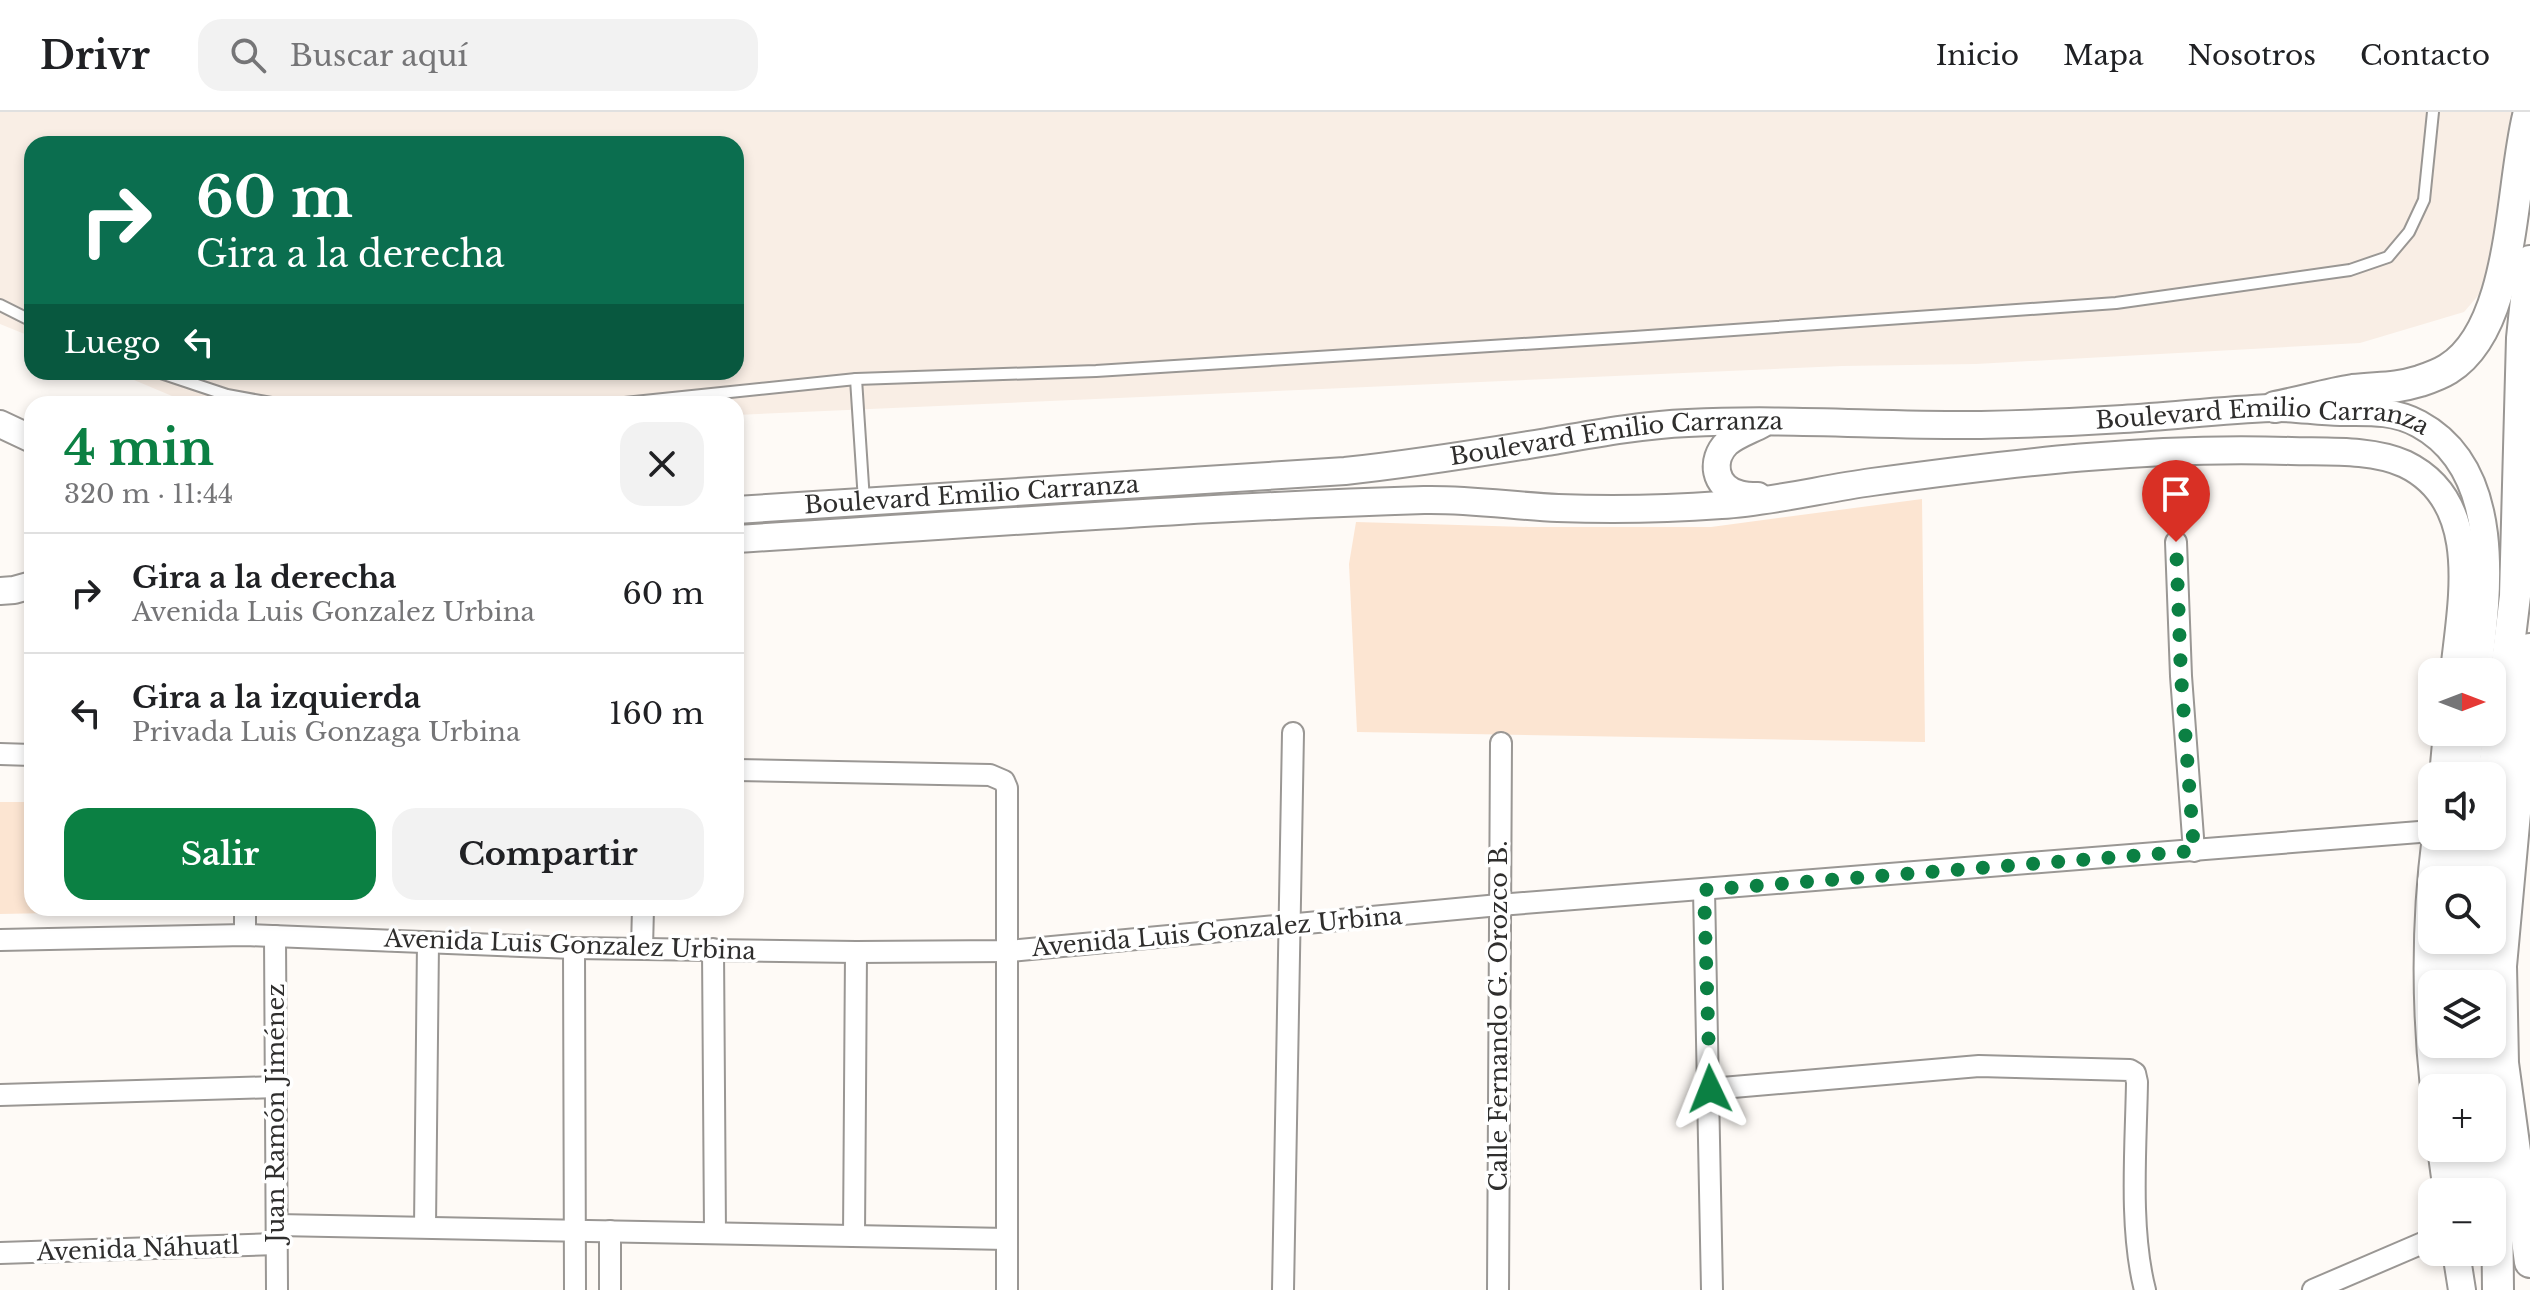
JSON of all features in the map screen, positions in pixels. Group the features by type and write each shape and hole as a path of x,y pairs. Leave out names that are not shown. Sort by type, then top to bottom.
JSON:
{"main road":[{"path":"2275,407 2355,390 2392,389 2420,381 2447,370 2469,350 2485,325 2500,285 2522,138 2529,112"},
{"path":"2530,261 2522,338 2513,776 2501,966 2503,1063 2526,1201 2530,1262"},
{"path":"2513,776 2530,649"},
{"path":"2492,1162 2497,1195 2496,1290"}],"street":[{"name":"Boulevard Emilio Carranza","path":"744,510 1345,471 1417,464 1685,423 1769,421 1981,425 2122,419 2275,407 2393,414 2420,424 2451,449 2471,479 2481,514 2488,574 2479,658"},
{"path":"1769,421 1730,441 1716,462 1717,476 1724,486 1737,494 1784,499"},
{"path":"0,424 24,435"},
{"name":"Boulevard Emilio Carranza","path":"744,539 1226,508 1433,500 1577,508 1679,508 1784,499 1819,489 2092,456 2185,450 2341,453 2385,458 2406,465 2439,493 2452,512 2459,531 2463,562 2455,658"},
{"path":"2176,542 2181,676 2194,851"},
{"path":"0,591 24,587"},
{"path":"1283,1290 1293,733"},
{"name":"Calle Fernando G. Orozco B.","path":"1498,1290 1501,743"},
{"path":"0,754 24,755"},
{"path":"744,770 990,775 1004,781 1007,788 1009,951 1007,1290"},
{"name":"Avenida Luis Gonzalez Urbina","path":"0,940 245,935 574,948 1009,951 1499,905 2418,832"},
{"path":"2433,1074 2426,961 2434,850"},
{"path":"1704,890 1712,1290"},
{"path":"245,916 245,935"},
{"path":"642,948 643,916"},
{"name":"Juan Ramón Jiménez","path":"275,936 277,1290"},
{"path":"425,1227 428,942"},
{"path":"574,948 575,1290"},
{"path":"713,949 715,1233"},
{"path":"854,1236 856,952"},
{"path":"1710,1089 1979,1066 2130,1070 2135,1073 2137,1082 2135,1186 2140,1273 2145,1290"},
{"path":"0,1095 276,1087"},
{"name":"Avenida Náhuatl","path":"0,1253 425,1227 1007,1239"},
{"path":"610,1231 610,1290"},
{"path":"2313,1290 2418,1245"},
{"path":"2458,1266 2462,1290"},
{"path":"2487,1266 2496,1290"}],"lane":[{"path":"692,396 856,379 1096,371 2116,303 2350,270 2388,257 2409,232 2424,200 2433,112"},
{"path":"0,305 24,317"},
{"path":"856,379 866,531"},
{"path":"182,380 233,396"}],"shaded area":[{"path":"0,112 2517,112 2495,276 2464,312 2360,343 1976,364 1842,366 744,415 744,396 172,396 134,380 744,380 744,136 24,136 24,334 0,324"},
{"path":"1922,499 1925,742 1357,732 1349,564 1356,522 1529,527 1711,527"},
{"path":"0,802 24,802 24,914 0,914"}],"route":[{"path":"1710,1089 1704,890 2194,851 2181,676 2176,542"}]}
